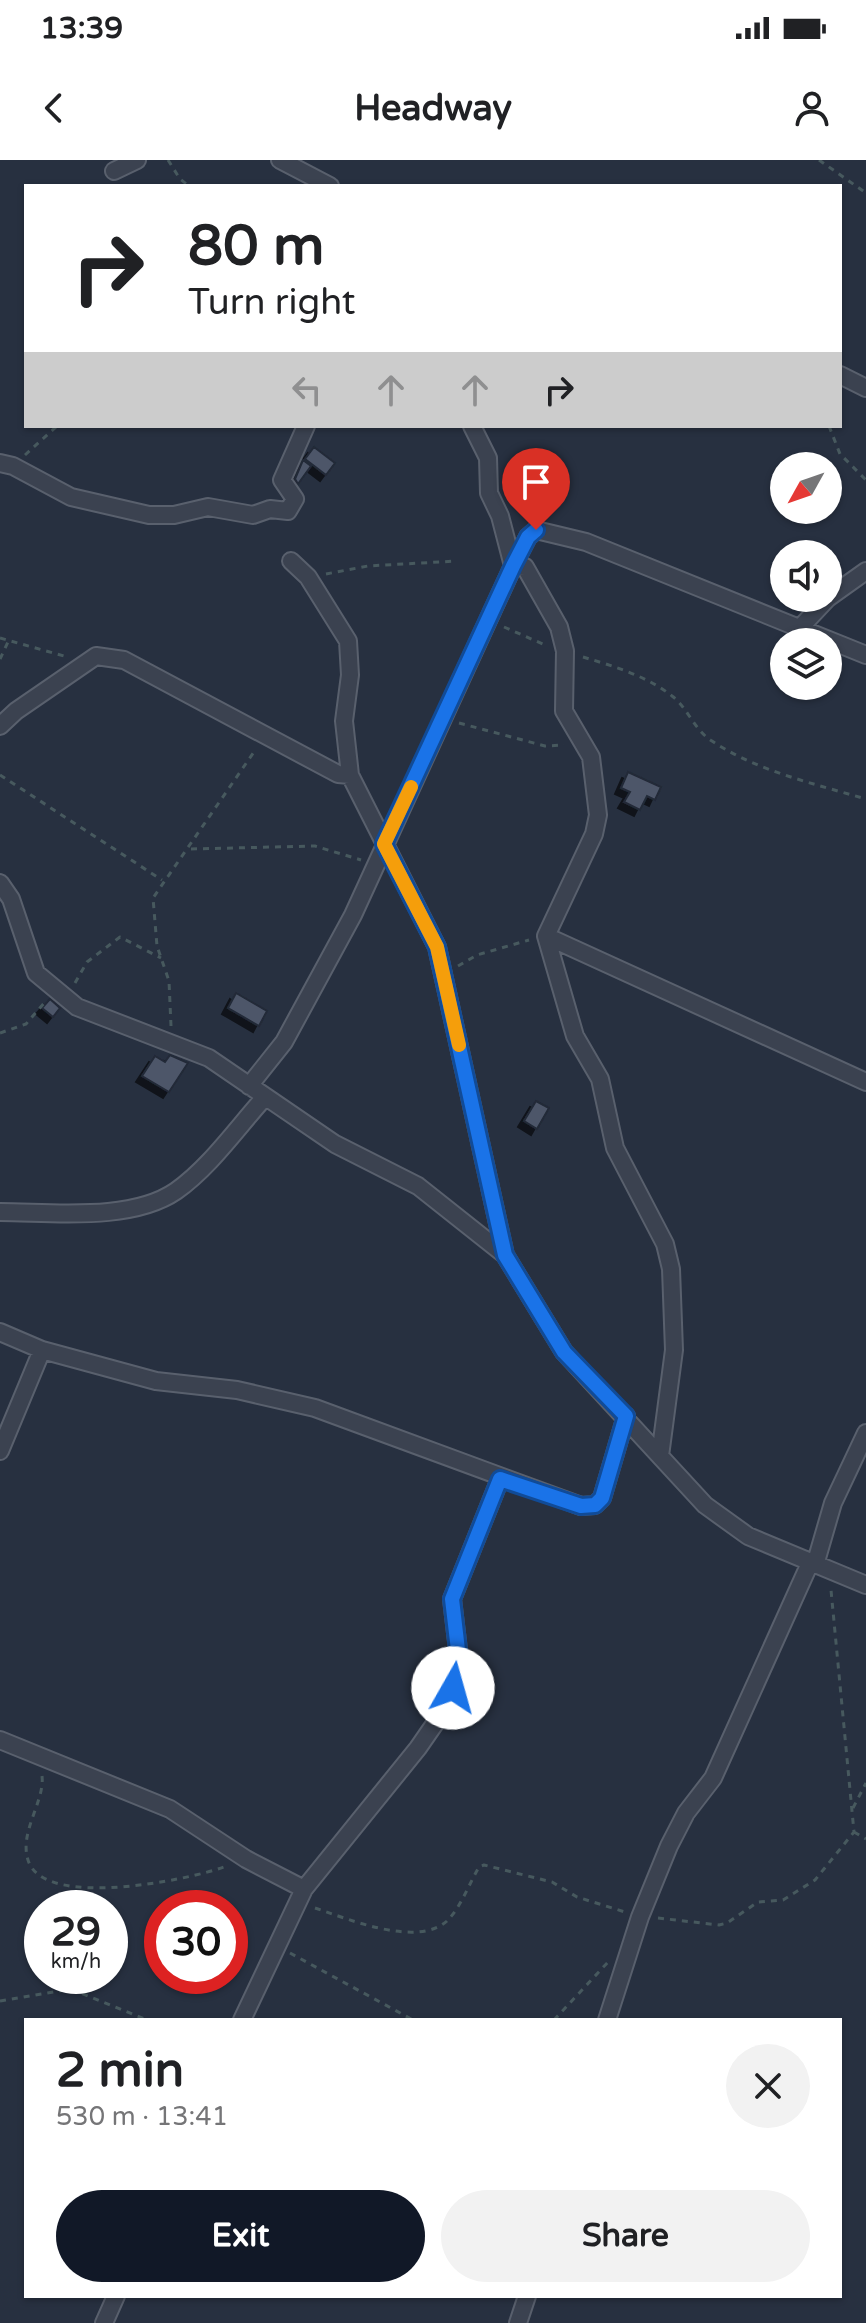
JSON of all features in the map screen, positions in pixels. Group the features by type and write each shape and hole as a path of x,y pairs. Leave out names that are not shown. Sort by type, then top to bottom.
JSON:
{"street":[{"path":"114,171 137,160"},
{"path":"280,160 326,184"},
{"path":"842,376 866,388"},
{"path":"0,481 6,464 71,497 149,515 174,515 222,507 253,515 270,509 283,512 288,511 295,499 282,480 283,470 305,428"},
{"path":"473,428 488,458 489,493 500,516 513,566"},
{"path":"249,1086 291,1030 445,719 513,566 528,537 536,530 554,533 649,567 793,628"},
{"path":"291,561 308,577 348,641 350,675 344,713 350,775 437,947 505,1255 564,1352 728,1525 866,1585"},
{"path":"513,566 525,567 559,627 565,651 564,711 591,757 598,815 594,834 546,936 575,1036 600,1079 615,1148 665,1244 671,1269 674,1350 660,1456"},
{"path":"800,628 828,598 866,571"},
{"path":"842,646 866,655"},
{"path":"0,726 28,702 96,656 124,660 338,774 350,775"},
{"path":"0,883 11,899 36,973 61,994 96,1016 209,1058 335,1144 418,1186 505,1255"},
{"path":"546,936 866,1082"},
{"path":"0,1212 101,1213 153,1203 190,1179 265,1097"},
{"path":"0,1332 42,1350 156,1381 237,1390 315,1408 500,1479 581,1506 595,1505 602,1498 626,1416"},
{"path":"0,1451 42,1350"},
{"path":"608,2018 630,1950 647,1919 669,1846 686,1813 713,1778 818,1566 833,1503 866,1433"},
{"path":"243,2018 301,1896 418,1748 445,1709 456,1673 458,1650 452,1599 500,1479"},
{"path":"0,1740 39,1753 170,1809 301,1896"},
{"path":"104,2323 115,2298"},
{"path":"518,2323 526,2298"}],"path":[{"path":"168,160 186,184"},
{"path":"819,160 866,193"},
{"path":"6,464 54,428"},
{"path":"830,428 840,454 866,480"},
{"path":"308,577 368,566 457,561"},
{"path":"490,620 524,638 615,667 674,697 703,735 749,760 866,799"},
{"path":"0,638 71,658 96,656"},
{"path":"0,659 8,642"},
{"path":"445,719 545,746 584,744"},
{"path":"175,1045 169,1013 169,981 161,958 153,898 162,880 189,849 236,775 266,737"},
{"path":"0,775 162,880"},
{"path":"189,849 315,846 376,863"},
{"path":"444,975 477,955 546,936"},
{"path":"0,1033 35,1016 61,994 87,962 115,939 120,937 161,958"},
{"path":"301,1896 381,1927 411,1933 434,1930 448,1920 479,1867 484,1865 552,1882 577,1897 647,1919 667,1917 719,1925 758,1902 783,1900 815,1880 854,1832 834,1647 818,1566"},
{"path":"39,1753 43,1783 26,1849 32,1869 42,1879 89,1890 113,1889 204,1874 246,1859"},
{"path":"853,1808 866,1783"},
{"path":"854,1832 866,1839"},
{"path":"276,1946 409,2018"},
{"path":"556,2018 603,1965 630,1950"},
{"path":"0,2001 71,1989 142,2018"}],"building":[{"path":"314,447 335,463 326,475 305,459"},
{"path":"303,460 311,466 298,484 295,479"},
{"path":"628,772 661,787 655,800 647,796 640,810 624,802 630,792 621,788"},
{"path":"236,993 267,1011 259,1026 228,1008"},
{"path":"50,999 60,1008 53,1017 42,1008"},
{"path":"170,1055 188,1063 169,1092 142,1076 155,1056 165,1062"},
{"path":"536,1101 549,1108 537,1129 524,1121"}],"slow traffic":[{"path":"411,787 384,844 437,947 459,1045"}],"route":[{"path":"453,1688 458,1650 452,1599 500,1479 581,1506 595,1505 602,1498 626,1416 564,1352 544,1324 505,1255 437,947 384,844 445,719 513,566 528,537 536,530"}]}
